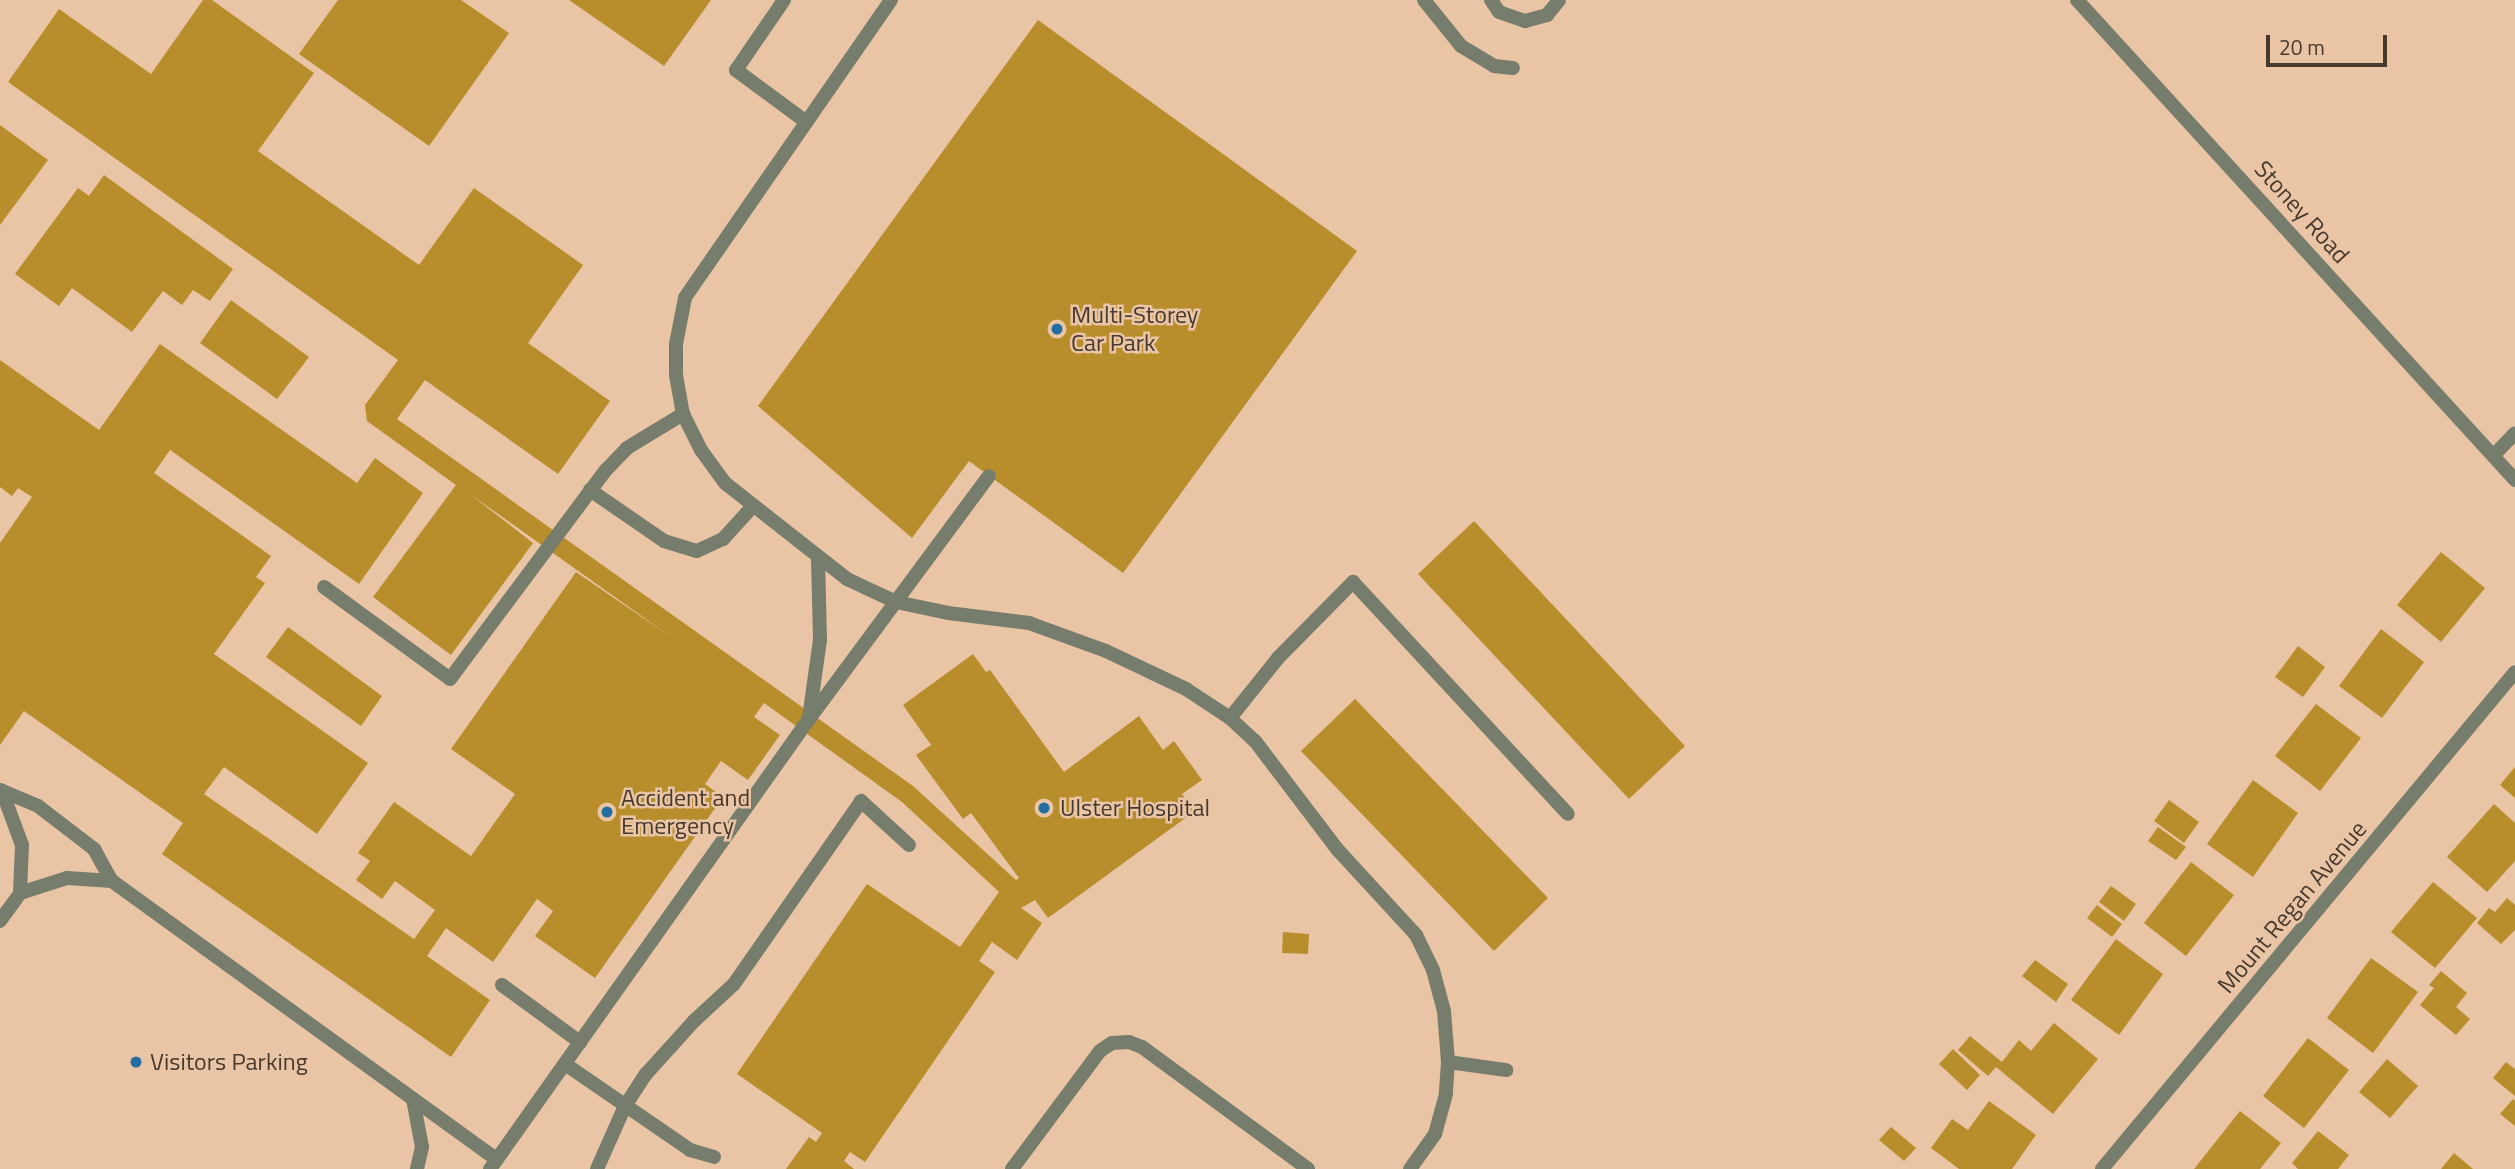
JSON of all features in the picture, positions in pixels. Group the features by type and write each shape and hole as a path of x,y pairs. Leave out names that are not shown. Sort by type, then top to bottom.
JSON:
{"street":[{"path":"784,0 736,70 805,121"},
{"path":"891,0 685,298 676,344 676,375 683,414 701,450 725,483 847,579 895,602 948,613 1029,623 1106,651 1174,683 1230,719 1255,741 1337,849 1416,935 1433,970 1444,1011 1448,1062 1446,1094 1435,1134 1410,1169"},
{"path":"1424,0 1461,47 1494,66 1513,68"},
{"path":"1491,0 1499,12 1525,21 1547,15 1559,0"},
{"name":"Stoney Road","path":"2077,0 2515,480"},
{"path":"324,587 450,679 590,490 627,448 683,414"},
{"path":"2494,455 2515,433"},
{"path":"1,790 38,806 94,849 112,881 413,1099 494,1164 809,719 989,476"},
{"path":"590,490 664,541 698,551 723,539 753,506"},
{"path":"809,719 820,639 818,558"},
{"path":"1230,719 1278,658 1353,582 1568,814"},
{"name":"Mount Regan Avenue","path":"2102,1169 2481,717 2515,672"},
{"path":"0,921 20,893 22,845 1,790"},
{"path":"597,1169 625,1107 654,1064 734,984 861,801 909,845"},
{"path":"20,893 67,878 112,881"},
{"path":"502,985 580,1042"},
{"path":"1012,1169 1100,1051 1112,1043 1129,1042 1142,1047 1308,1169"},
{"path":"1448,1062 1506,1070"},
{"path":"565,1064 690,1150 714,1157"},
{"path":"413,1099 422,1147 417,1169"}],"building":[{"path":"203,0 212,0 314,73 258,151 419,265 474,188 583,265 528,343 610,401 558,474 425,380 397,419 913,786 1016,880 1019,878 971,813 963,819 916,755 931,745 903,705 973,654 986,672 990,670 1064,772 1139,716 1163,750 1174,741 1202,780 1182,794 1195,811 1048,918 1035,900 1021,908 1042,923 1017,960 992,942 979,961 995,972 865,1162 850,1152 844,1161 854,1169 786,1169 809,1137 816,1142 822,1133 737,1074 867,884 960,947 999,892 902,802 764,703 754,717 780,735 748,780 721,761 705,784 723,797 595,978 535,936 553,911 537,899 493,962 446,928 427,956 490,1000 451,1057 162,854 183,823 24,711 0,745 0,543 32,497 18,488 12,496 0,487 0,360 99,430 160,344 357,483 375,458 423,493 359,584 170,450 154,473 271,556 256,577 265,583 214,654 368,763 317,834 224,767 204,794 414,939 435,910 395,881 382,899 356,880 370,861 358,853 394,802 471,856 515,794 451,749 576,572 671,637 470,494 533,543 451,655 373,597 456,485 367,421 365,405 398,360 8,82 59,9 151,74"},
{"path":"338,0 461,0 509,33 429,146 299,54"},
{"path":"569,0 711,0 664,66"},
{"name":"Multi-Storey Car Park","path":"1038,20 1357,251 1123,573 969,461 912,538 758,406"},
{"path":"0,125 48,160 0,225"},
{"path":"104,175 233,269 210,301 193,290 182,305 163,291 132,332 72,288 59,306 15,274 78,188 89,196"},
{"path":"231,300 309,357 277,399 200,343"},
{"path":"1474,521 1685,746 1629,799 1418,574"},
{"path":"2441,552 2485,588 2441,642 2397,605"},
{"path":"288,627 382,696 361,726 266,657"},
{"path":"2381,629 2424,662 2382,718 2339,686"},
{"path":"2298,646 2325,667 2303,697 2275,677"},
{"path":"1355,699 1548,898 1494,951 1301,751"},
{"path":"2316,704 2361,738 2320,791 2275,756"},
{"path":"2515,767 2515,798 2500,785"},
{"path":"2253,780 2298,813 2253,877 2207,844"},
{"path":"2169,800 2199,822 2184,843 2154,821"},
{"path":"2494,804 2515,823 2515,861 2487,892 2447,857"},
{"path":"2158,827 2186,847 2176,860 2148,841"},
{"path":"2191,862 2234,895 2186,956 2144,923"},
{"path":"2433,882 2477,918 2435,968 2391,932"},
{"path":"2111,886 2136,904 2124,921 2099,902"},
{"path":"2507,898 2515,905 2515,930 2501,944 2477,923 2489,908 2495,912"},
{"path":"2097,905 2122,924 2112,937 2087,918"},
{"path":"1283,932 1309,934 1308,954 1282,953"},
{"path":"2116,939 2163,974 2119,1035 2071,1000"},
{"path":"2371,958 2418,992 2373,1053 2327,1018"},
{"path":"2035,960 2068,984 2056,1002 2022,976"},
{"path":"2441,971 2467,993 2456,1007 2470,1019 2456,1035 2420,1005 2434,988 2429,985"},
{"path":"2054,1023 2098,1059 2053,1114 1996,1067 1988,1076 1958,1050 1970,1036 2002,1062 2019,1040 2031,1051"},
{"path":"2308,1038 2349,1070 2304,1128 2263,1096"},
{"path":"1953,1049 1980,1075 1967,1090 1939,1064"},
{"path":"2387,1059 2418,1086 2390,1118 2359,1092"},
{"path":"2506,1062 2515,1069 2515,1096 2493,1078"},
{"path":"2513,1099 2515,1101 2515,1126 2500,1114"},
{"path":"1989,1101 2036,1135 2012,1169 1959,1169 1931,1148 1952,1119 1968,1130"},
{"path":"2240,1111 2281,1143 2260,1169 2194,1169"},
{"path":"1891,1127 1916,1148 1904,1161 1879,1140"},
{"path":"2318,1131 2349,1155 2338,1169 2298,1169 2292,1163"},
{"path":"2454,1153 2473,1169 2441,1169"}],"place":[{"name":"Multi-Storey Car Park","path":"1057,329"},
{"name":"Ulster Hospital","path":"1044,808"},
{"name":"Accident and Emergency","path":"607,812"},
{"name":"Visitors Parking","path":"136,1062"}]}
